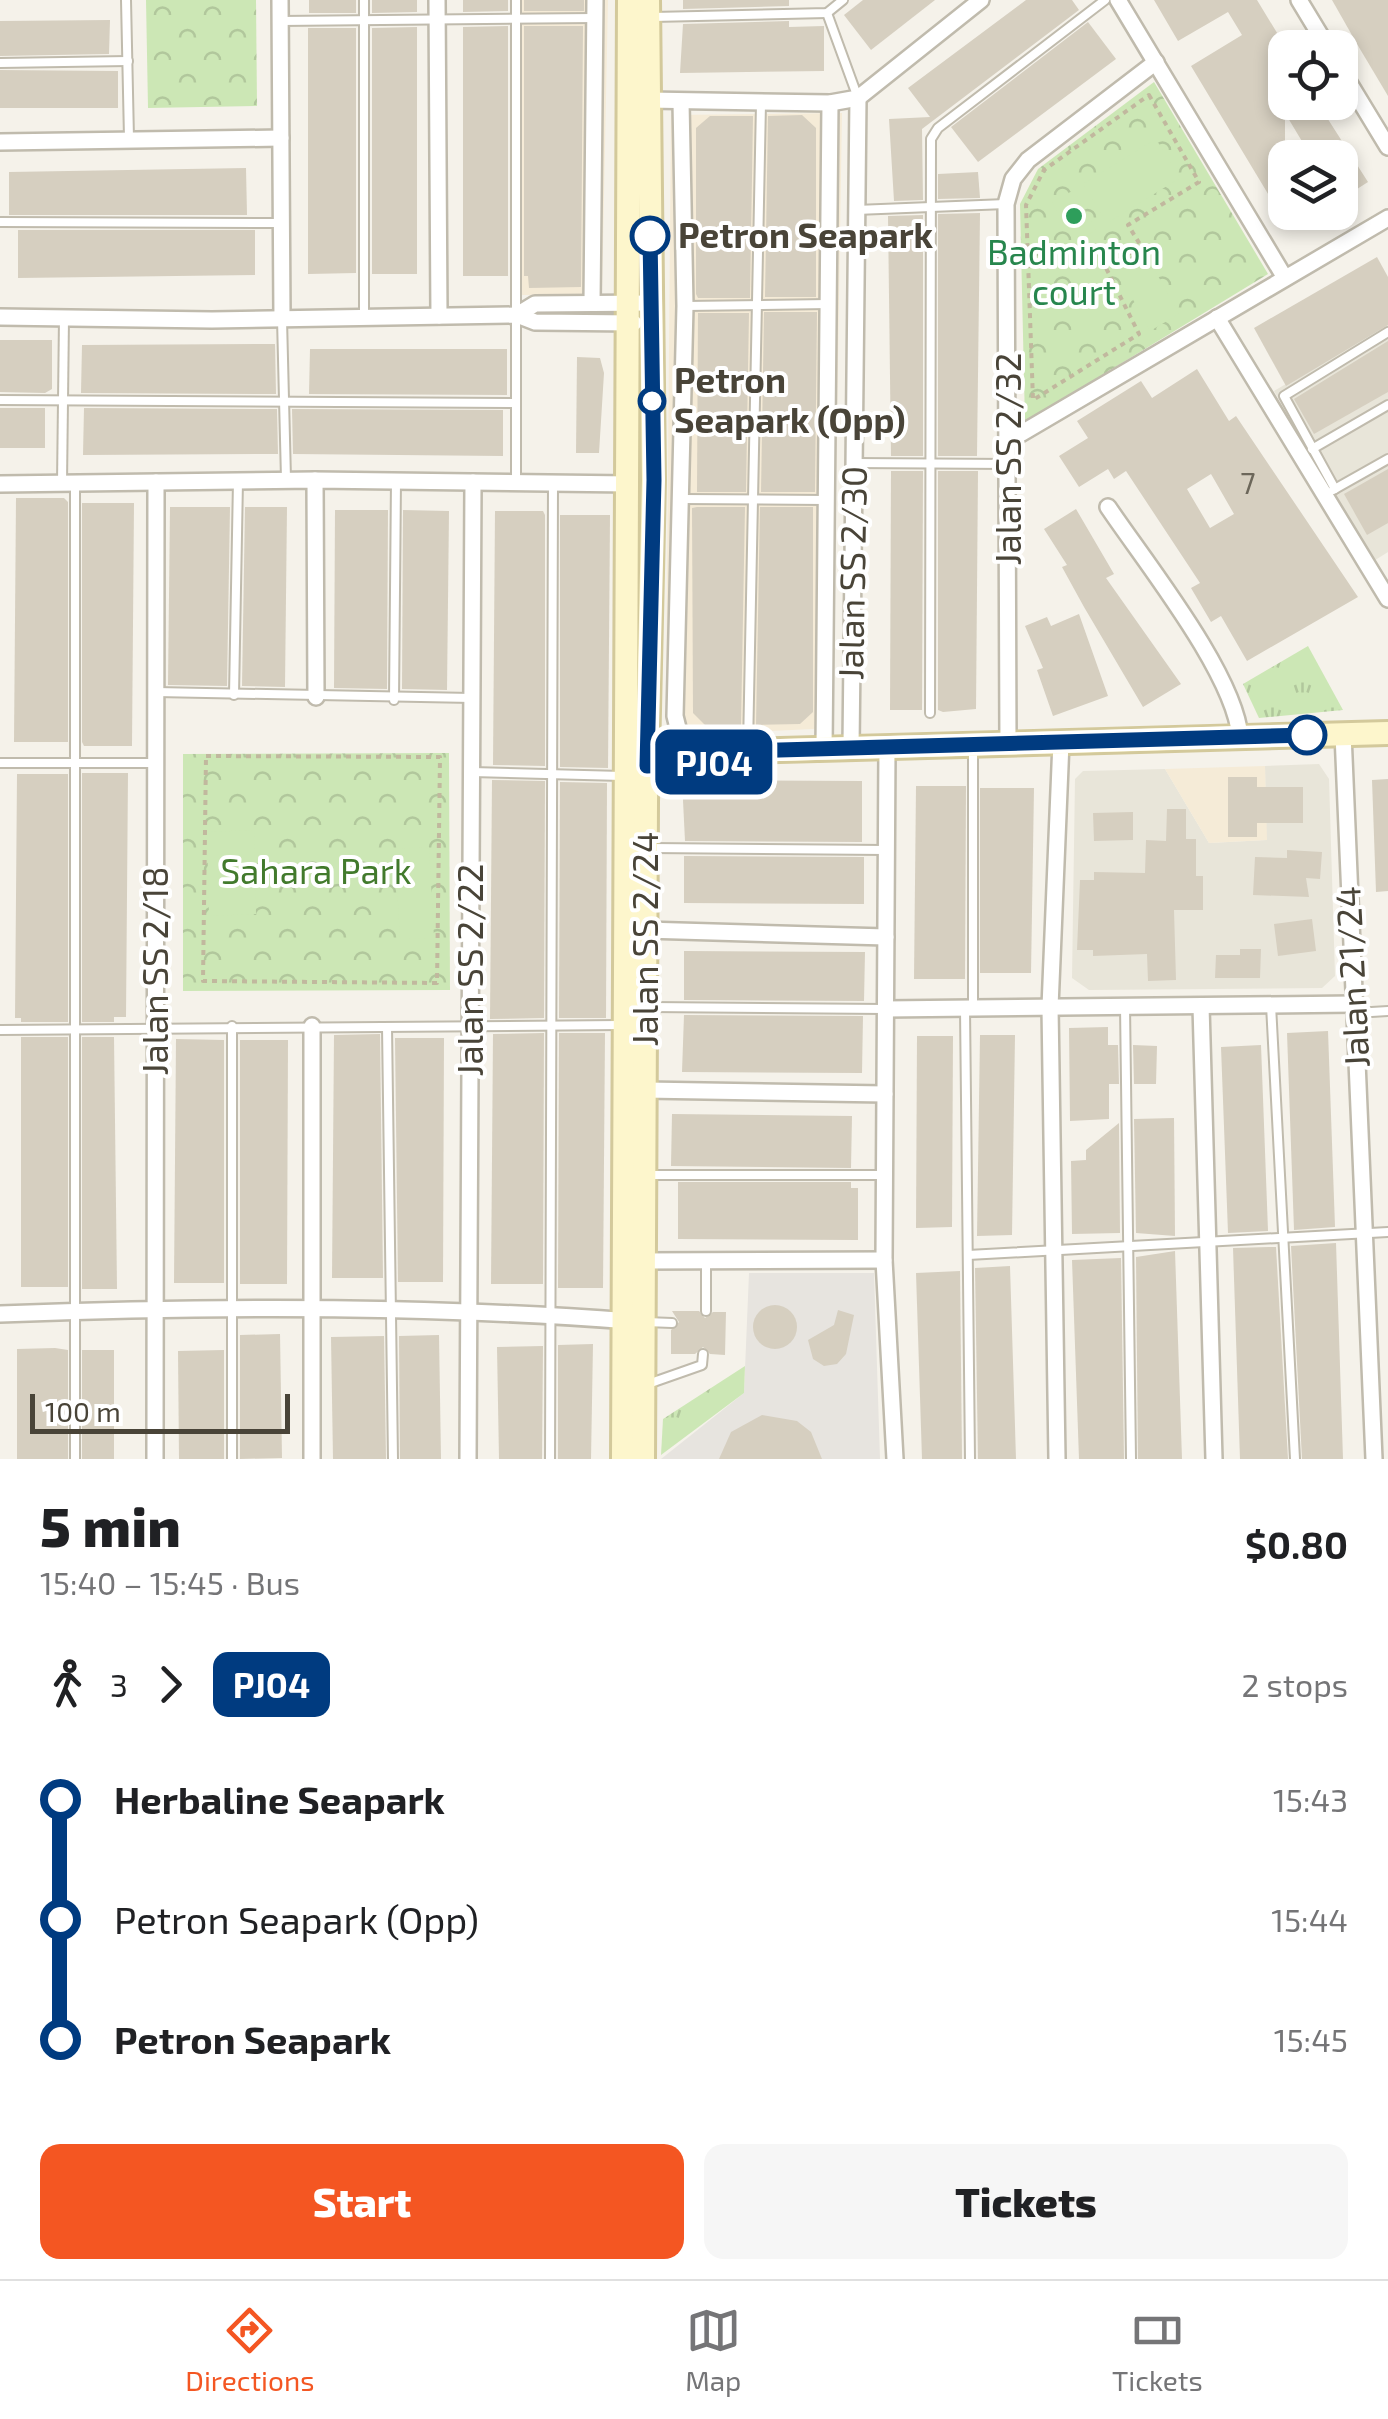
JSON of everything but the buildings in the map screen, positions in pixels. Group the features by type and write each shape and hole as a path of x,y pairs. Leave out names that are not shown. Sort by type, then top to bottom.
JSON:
{"main road":[{"name":"Jalan SS 2/24","path":"623,1459 644,1261 647,848 646,802 635,759 649,705 641,313 629,0"},
{"name":"Jalan SS 2/24","path":"644,1459 643,1386 635,1321 625,1292 626,1025 635,759 630,484 641,313 648,8"},
{"path":"649,705 658,726 682,754"},
{"path":"635,759 730,744 744,751 1388,733"},
{"path":"646,802 682,754"}],"street":[{"path":"280,0 282,319"},
{"path":"592,303 595,0"},
{"path":"648,100 830,103 858,98 982,0"},
{"path":"1118,0 1286,278"},
{"path":"1299,0 1317,30"},
{"path":"437,9 440,316"},
{"name":"Jalan SS 2/32","path":"1008,744 1010,440 1006,204 1013,179 1028,160 1156,62"},
{"name":"Jalan SS 2/30","path":"851,748 858,98"},
{"path":"1358,98 1388,147"},
{"path":"680,102 684,306 675,716 682,754"},
{"path":"824,749 830,103"},
{"path":"0,142 281,138"},
{"path":"1010,440 1388,218"},
{"path":"517,315 535,304 592,303 641,313"},
{"path":"0,317 282,319 517,315 535,322 641,313"},
{"path":"1217,318 1330,492 1388,599"},
{"path":"314,480 316,697"},
{"path":"0,484 396,480 630,484"},
{"name":"Jalan SS 2/18","path":"155,1459 156,482"},
{"name":"Jalan SS 2/22","path":"468,1459 473,482"},
{"path":"1108,507 1210,661 1238,717 1240,737"},
{"name":"Jalan 21/24","path":"1342,734 1374,1459"},
{"path":"1058,1459 1051,1250 1050,1007 1061,742"},
{"path":"886,747 884,1260 895,1459"},
{"path":"645,930 886,937"},
{"path":"886,1009 1271,1005 1354,1008"},
{"path":"1201,1006 1214,1459"},
{"path":"312,1026 312,1459"},
{"path":"645,1090 885,1094"},
{"path":"644,1261 884,1260"},
{"path":"590,1316 625,1292"},
{"path":"0,1314 312,1308 469,1310 635,1321"}],"lane":[{"path":"126,0 129,138"},
{"path":"364,0 364,317"},
{"path":"516,0 516,482"},
{"path":"648,8 827,13 843,0"},
{"path":"930,714 933,133 1105,0"},
{"path":"280,21 364,19 437,9 516,18 595,18"},
{"path":"827,13 858,98"},
{"path":"0,63 128,61"},
{"path":"744,751 760,103"},
{"path":"856,210 933,210 1006,204"},
{"path":"0,222 281,223"},
{"path":"684,306 828,304"},
{"path":"64,318 63,401 78,763 74,1459"},
{"path":"282,319 286,480"},
{"path":"1388,332 1286,392 1284,401 1312,448 1330,492 1388,458"},
{"path":"0,400 516,404"},
{"path":"1312,448 1388,405"},
{"path":"854,463 1010,464"},
{"path":"394,700 396,480"},
{"path":"234,695 238,481"},
{"path":"550,1459 554,483"},
{"path":"682,498 826,500"},
{"path":"156,692 394,700 472,698"},
{"path":"970,1459 973,745"},
{"path":"472,772 550,774 635,759"},
{"path":"0,763 156,763"},
{"path":"647,848 886,850"},
{"path":"1271,1005 1295,1459"},
{"path":"645,1006 886,1009"},
{"path":"1125,1006 1132,1459"},
{"path":"1354,1008 1388,1011"},
{"path":"0,1030 626,1025"},
{"path":"232,1026 232,1459"},
{"path":"387,1027 393,1459"},
{"path":"645,1175 885,1175"},
{"path":"968,1255 1388,1232"},
{"path":"706,1261 706,1312"},
{"path":"635,1321 672,1323"},
{"path":"643,1386 702,1365 703,1354"}],"path":[{"path":"1149,95 1199,182 1128,225 1141,246 1106,268 1139,334 1033,400 1026,205 1044,170 1149,95"},
{"path":"206,756 440,757 437,983 203,981 206,756"}],"shaded area":[{"path":"521,0 608,0 602,294 522,295"},
{"path":"842,113 832,728 695,735 666,702 671,115"},
{"path":"1388,324 1388,552 1372,562 1274,391"},
{"path":"1319,764 1329,779 1335,976 1322,988 1089,990 1072,978 1075,779 1083,771 1165,769 1209,843 1266,840 1265,766"},
{"path":"1265,766 1267,840 1209,843 1165,769"},
{"path":"749,1273 874,1273 880,1459 661,1459 744,1393"}],"green space":[{"path":"146,0 256,0 257,106 148,108"},
{"path":"1154,82 1268,274 1025,422 1020,204 1038,169"},
{"path":"1156,139 1180,178 1107,223 1083,184"},
{"name":"Badminton court","path":"1074,190 1096,230 1074,242 1052,202"},
{"path":"1146,254 1179,314 1150,331 1117,270"},
{"path":"1308,646 1343,710 1259,718 1243,684"},
{"name":"Sahara Park","path":"449,753 450,990 183,991 183,754"},
{"path":"254,830 256,914 209,916 207,832"},
{"path":"429,847 434,938 400,939 395,849"},
{"path":"745,1366 744,1393 661,1455 663,1419"}],"bus line":[{"name":"PJ04","path":"650,236 654,480 647,766 728,762 741,751 1307,735"}],"place":[{"name":"Badminton court","path":"1074,216"},
{"name":"Petron Seapark","path":"650,236"},
{"name":"Petron Seapark (Opp)","path":"652,401"}]}
